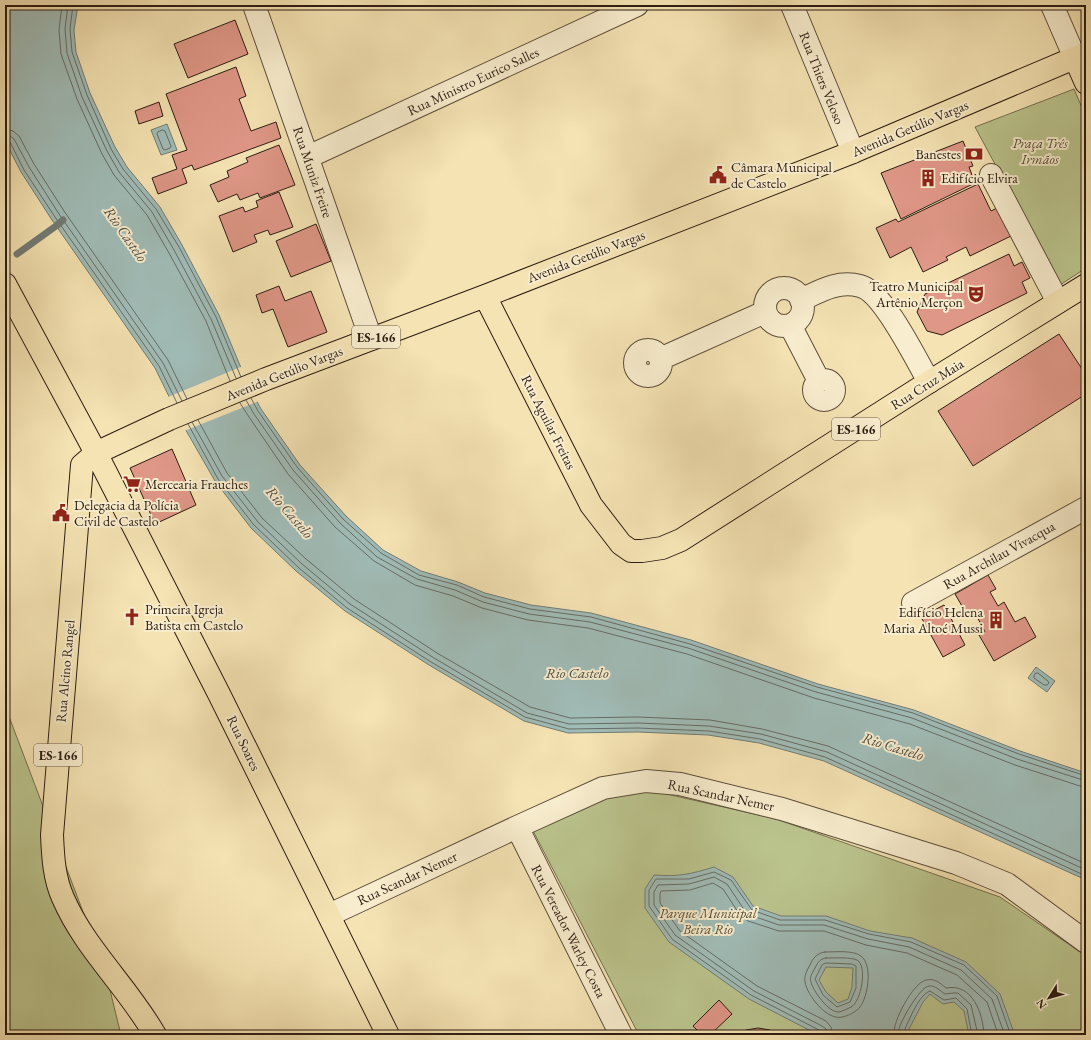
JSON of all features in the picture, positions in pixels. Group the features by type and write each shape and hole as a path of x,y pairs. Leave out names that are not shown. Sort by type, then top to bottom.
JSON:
{"main road":[{"name":"Avenida Getúlio Vargas","path":"96,453 169,419 266,379 485,296 853,152 1081,56"},
{"path":"1081,56 1086,83"},
{"name":"Rua Soares","path":"5,284 96,453 223,701 388,1035"},
{"name":"Rua Cruz Maia","path":"621,544 631,551 642,551 662,548 681,540 1086,284"},
{"name":"Rua Aguilar Freitas","path":"485,296 591,505 621,544"},
{"name":"Rua Alcino Rangel","path":"96,453 82,465 52,835 54,868 62,897 79,929 145,1017 155,1035"}],"street":[{"name":"Rua Muniz Freire","path":"254,5 371,339"},
{"name":"Rua Ministro Eurico Salles","path":"308,157 637,5"},
{"name":"Rua Thiers Veloso","path":"792,5 853,152"},
{"path":"1052,5 1081,56"},
{"path":"991,175 1058,302"},
{"path":"801,300 823,289 839,284 861,286 873,293 893,320 929,382"},
{"path":"786,288 792,290 801,300 802,312 799,318 790,325 784,326 772,322 765,312 765,306 769,295 780,289 786,288"},
{"path":"660,358 765,312"},
{"path":"790,325 819,381"},
{"name":"Rua Archilau Vivacqua","path":"913,603 1086,508"},
{"name":"Rua Scandar Nemer","path":"329,915 516,827 603,788 646,781 680,784 782,809 956,863 1007,884 1086,942"},
{"name":"Rua Vereador Warley Costa","path":"516,827 622,1035"}],"green space":[{"name":"Praça Três Irmãos","path":"1074,89 1086,117 1086,268 1060,285 975,127"},
{"path":"5,706 108,982 121,1035 5,1035"},
{"name":"Parque Municipal Beira Rio","path":"623,784 776,819 1000,897 1086,956 1086,1035 639,1035 531,827"}],"water":[{"name":"Rio Castelo","path":"5,5 78,5 74,30 76,52 90,93 115,147 127,167 160,207 182,245 219,315 249,387 261,409 300,465 346,516 383,550 421,571 458,582 485,593 531,605 591,613 691,640 818,684 914,710 1020,751 1086,773 1086,880 824,761 759,743 708,735 638,732 568,733 524,721 429,665 345,611 296,571 251,528 215,481 184,427 155,368 52,220 21,172 5,141"},
{"path":"167,124 177,150 161,155 151,130"},
{"path":"1036,667 1055,681 1047,692 1028,678"},
{"path":"714,867 733,877 753,906 781,916 826,916 870,931 912,938 966,962 1000,994 1013,1030 1012,1035 969,1035 964,1011 954,1002 943,1004 930,994 923,1002 908,1031 912,1035 822,1035 813,1032 749,999 669,942 645,908 645,889 654,875 678,875","holes":["826,967 853,968 852,987 848,999 838,1003 826,992 819,980"]}],"pier":[{"path":"243,366 259,401 184,431 168,397"}],"building":[{"path":"235,20 248,54 188,78 174,44"},
{"path":"236,67 246,96 239,99 251,131 276,122 281,138 194,170 192,165 182,169 187,183 158,194 152,178 177,169 172,155 187,150 166,94"},
{"path":"159,102 163,116 139,124 135,111"},
{"name":"Edifício Elvira","path":"963,141 973,166 969,167 975,183 901,219 881,173"},
{"path":"279,145 295,185 260,198 258,193 240,200 237,194 218,202 210,185 229,177 227,171 248,162 246,158"},
{"path":"978,184 991,211 997,208 1011,236 970,256 966,247 946,257 948,260 923,272 911,247 890,258 876,228 896,219 898,222"},
{"path":"279,192 293,227 270,235 268,230 254,235 257,242 233,252 219,216 243,207 245,212 258,207 256,201"},
{"path":"316,224 331,261 291,277 276,241"},
{"name":"Teatro Municipal Artênio Merçon","path":"1009,254 1014,266 1022,262 1030,278 1022,282 1027,293 942,335 927,331 917,312 925,294"},
{"path":"279,286 285,301 311,291 327,332 288,347 273,309 262,313 256,295"},
{"path":"1059,334 1086,375 1086,394 973,466 938,411"},
{"path":"172,449 196,505 155,524 130,468"},
{"name":"Edifício Helena Maria Altoé Mussi","path":"988,575 996,589 990,592 998,606 1004,602 1015,622 1025,617 1036,637 994,661 979,635 985,632 973,609 966,613 955,594"},
{"path":"944,605 965,645 943,657 921,617"},
{"path":"719,1000 732,1014 710,1035 702,1035 693,1026"},
{"path":"758,1028 770,1030 779,1035 737,1035 746,1030"}],"waterway":[{"path":"17,254 63,220"}],"place":[{"name":"Banestes","path":"974,154"},
{"name":"Câmara Municipal de Castelo","path":"718,175"},
{"name":"Edifício Elvira","path":"928,178"},
{"name":"Teatro Municipal Artênio Merçon","path":"976,294"},
{"name":"Mercearia Frauches","path":"132,484"},
{"name":"Delegacia da Polícia Civil de Castelo","path":"61,513"},
{"name":"Primeira Igreja Batista em Castelo","path":"132,617"},
{"name":"Edifício Helena Maria Altoé Mussi","path":"996,620"}]}
